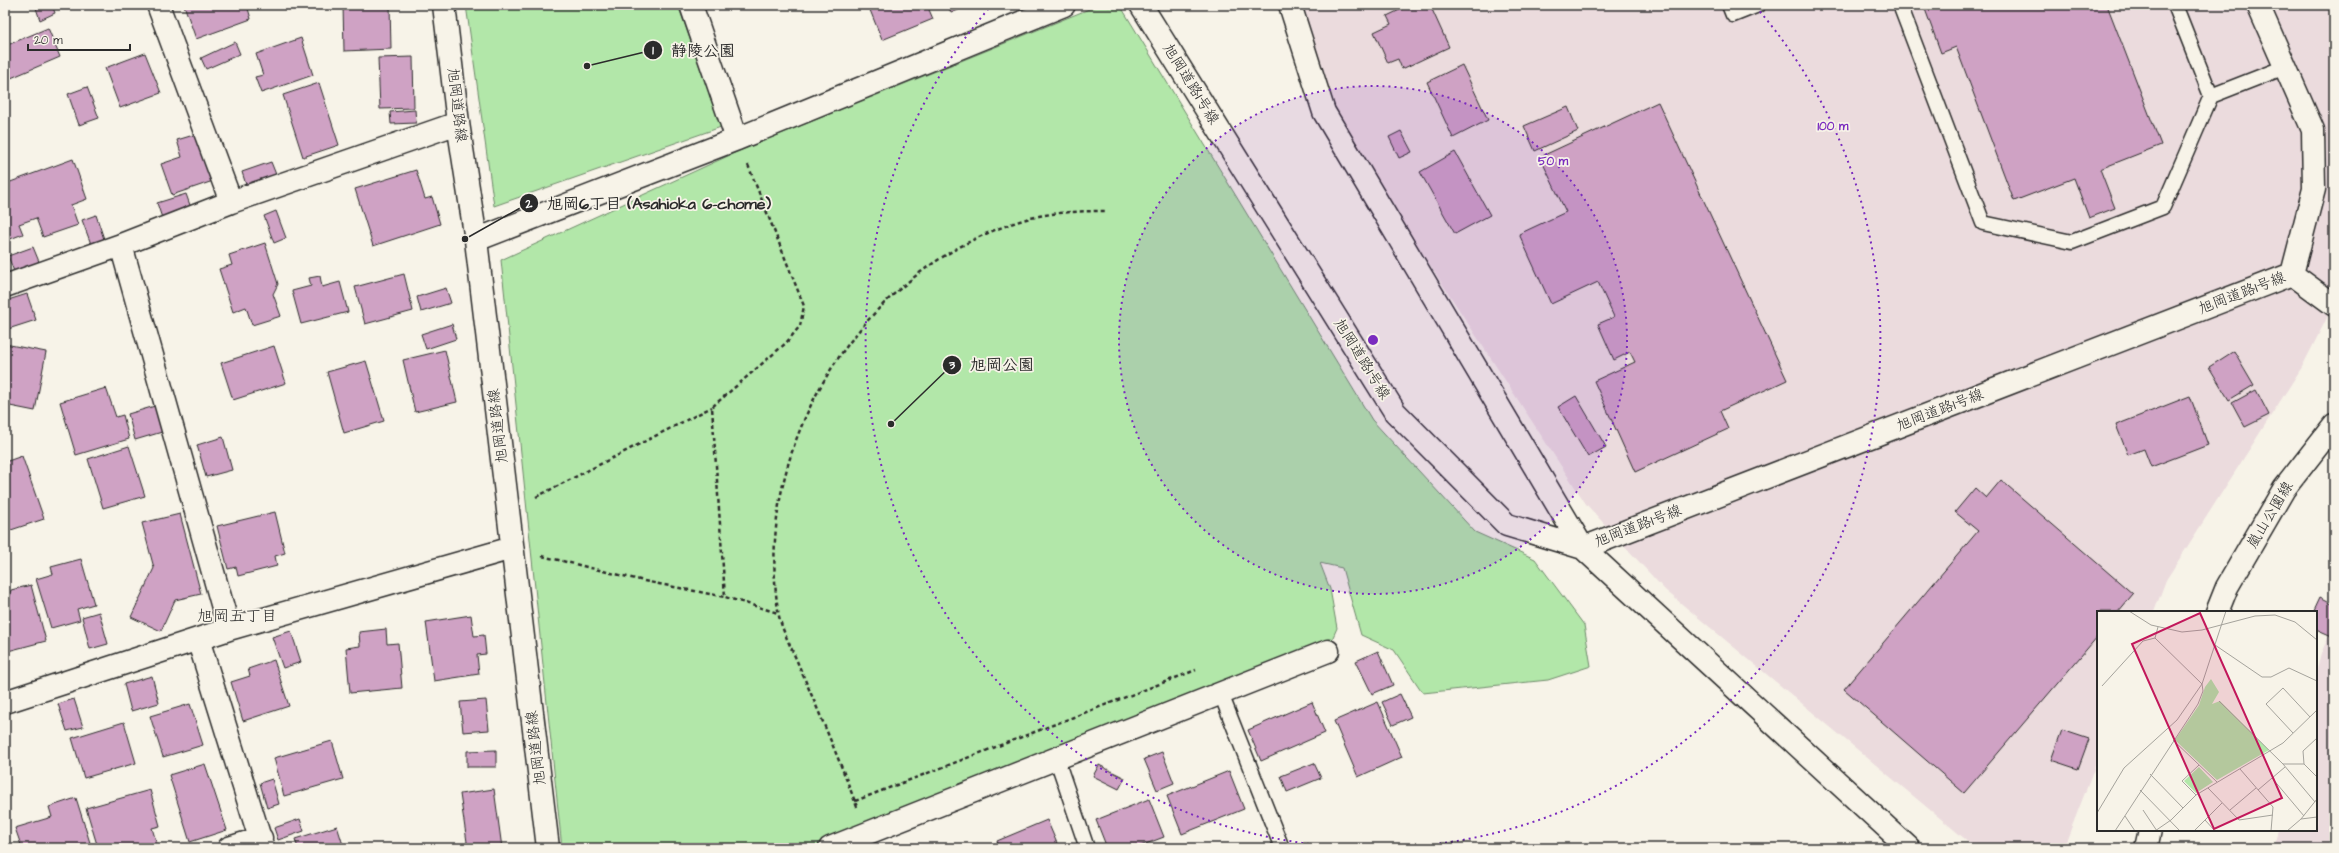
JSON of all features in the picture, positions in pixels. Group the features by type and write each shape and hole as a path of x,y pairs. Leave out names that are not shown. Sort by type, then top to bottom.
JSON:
{"street":[{"path":"158,5 231,202"},
{"name":"旭岡道路線","path":"444,5 458,123 476,240 507,512 548,848"},
{"path":"691,5 737,139"},
{"path":"476,240 737,139 1064,5"},
{"name":"旭岡道路1号線","path":"1141,5 1395,412 1507,526 1583,548 2292,274 2334,305"},
{"path":"1290,5 1324,112 1583,548 1909,848"},
{"path":"2258,5 2312,130 2314,189 2292,274"},
{"path":"5,286 121,245 231,202 458,123"},
{"path":"121,245 229,629"},
{"name":"嵐山公園線","path":"2217,611 2227,587 2284,490 2334,425"},
{"path":"5,702 229,629 512,548"},
{"path":"198,639 262,843 228,848"},
{"path":"830,848 1056,757 1221,694 1328,651"},
{"path":"2146,848 2150,831"}],"lane":[{"path":"1730,5 1733,15 1758,5"},
{"path":"1900,5 1982,223 2072,242 2163,207 2211,96 2175,5"},
{"path":"2211,96 2285,67"},
{"path":"1221,694 1282,848"},
{"path":"1056,757 1087,848"}],"path":[{"path":"507,512 631,450 712,407 786,343 800,326 804,306 737,139"},
{"path":"867,833 778,613 773,560 774,531 781,493 793,448 820,384 859,331 912,278 935,261 991,231 1025,219 1068,211 1107,211"},
{"path":"712,407 725,597"},
{"path":"512,548 644,581 725,597 778,613"},
{"path":"854,801 1200,668"}],"shaded area":[{"path":"1291,5 2334,5 2334,304 2302,367 2166,580 2154,611 2097,611 2097,762 2064,847 1976,848 1665,590 1586,504 1328,109"},
{"path":"2334,625 2334,848 2274,848 2278,831 2317,831 2317,668 2321,653"}],"green space":[{"path":"466,5 678,5 721,127 494,206"},
{"path":"1099,5 1109,7 1120,5 1372,420 1475,532 1535,559 1584,625 1591,666 1548,680 1423,693 1394,650 1361,635 1342,568 1320,563 1330,589 1337,628 1323,660 836,848 562,848 501,260 741,150"}],"building":[{"path":"35,5 52,5 55,13 40,20"},
{"path":"184,5 247,5 251,19 196,39"},
{"path":"343,5 390,5 391,49 344,51"},
{"path":"868,5 927,5 933,19 882,40"},
{"path":"948,5 970,5 951,13"},
{"path":"1410,5 1430,5 1449,47 1402,69 1398,59 1388,63 1374,32 1391,24 1387,16"},
{"path":"1934,5 2107,5 2161,145 2100,169 2115,208 2089,218 2074,178 2014,201 1956,47 1941,53 1925,9"},
{"path":"48,28 60,57 11,78 5,64 5,46"},
{"path":"301,38 313,75 261,93 255,77 263,75 256,54"},
{"path":"235,42 240,54 206,69 201,58"},
{"path":"145,53 161,93 120,108 105,68"},
{"path":"413,57 414,108 380,109 378,58"},
{"path":"1462,65 1488,120 1453,138 1427,82"},
{"path":"319,83 339,145 303,157 283,95"},
{"path":"87,87 99,118 79,125 68,94"},
{"path":"1658,102 1787,380 1720,411 1728,429 1635,472 1594,381 1635,362 1630,352 1614,360 1598,324 1614,317 1598,282 1551,304 1519,234 1566,212 1540,157"},
{"path":"1568,107 1578,131 1535,151 1524,126"},
{"path":"415,110 416,123 391,124 390,112"},
{"path":"1401,131 1412,152 1399,158 1389,137"},
{"path":"197,134 213,181 172,195 161,164 182,157 177,140"},
{"path":"1455,152 1490,215 1455,234 1420,172"},
{"path":"73,159 87,199 71,205 78,225 43,237 36,218 19,224 23,234 5,241 5,184"},
{"path":"271,162 277,177 247,188 242,172"},
{"path":"416,170 425,199 432,197 440,224 373,246 355,189"},
{"path":"186,194 191,208 162,218 157,203"},
{"path":"276,211 286,238 274,243 264,216"},
{"path":"96,215 104,239 91,244 82,220"},
{"path":"265,243 278,284 273,294 281,316 252,325 246,307 233,312 219,269 232,265 229,255"},
{"path":"33,247 40,264 15,274 8,256"},
{"path":"404,274 413,311 365,324 355,287"},
{"path":"320,276 322,287 340,282 348,312 301,324 292,291 311,286 309,278"},
{"path":"446,288 451,303 421,312 417,297"},
{"path":"27,294 36,320 5,330 5,301"},
{"path":"452,324 456,339 426,349 421,334"},
{"path":"5,344 46,352 35,411 5,405"},
{"path":"274,346 286,383 233,400 221,363"},
{"path":"445,350 457,402 415,412 403,360"},
{"path":"2234,351 2254,385 2229,400 2209,367"},
{"path":"366,361 384,421 344,433 327,372"},
{"path":"106,388 116,417 123,415 129,439 76,455 60,402"},
{"path":"2256,390 2269,415 2245,427 2232,403"},
{"path":"1576,396 1606,447 1588,457 1558,407"},
{"path":"2190,396 2208,445 2151,467 2144,449 2128,455 2116,425"},
{"path":"155,406 162,432 135,440 128,414"},
{"path":"223,437 232,470 206,477 197,445"},
{"path":"129,446 145,496 103,508 88,459"},
{"path":"22,456 44,519 5,532 5,462"},
{"path":"2001,480 2133,594 2119,611 2097,611 2097,637 1964,793 1844,689 1978,531 1955,512 1975,488 1986,498"},
{"path":"275,512 285,553 275,556 277,566 238,576 236,567 228,569 217,526"},
{"path":"180,514 201,594 175,600 161,631 131,617 154,568 142,523"},
{"path":"81,559 94,604 77,609 80,620 51,628 36,579 53,574 51,567"},
{"path":"31,585 46,641 8,651 5,639 5,605 11,590"},
{"path":"2320,597 2334,604 2334,638 2317,630 2317,611 2313,611"},
{"path":"99,612 108,644 90,649 82,617"},
{"path":"471,615 474,636 484,635 486,654 477,655 479,674 434,681 426,622"},
{"path":"386,629 387,644 398,643 402,688 350,693 346,648 360,646 359,632"},
{"path":"291,631 301,662 283,668 272,637"},
{"path":"1378,651 1393,685 1372,694 1356,661"},
{"path":"274,660 289,706 243,721 231,682 250,676 248,669"},
{"path":"152,676 159,703 131,711 124,684"},
{"path":"1400,694 1411,717 1393,725 1382,702"},
{"path":"74,699 83,727 67,731 58,704"},
{"path":"486,700 489,730 463,732 460,702"},
{"path":"1312,702 1325,733 1261,761 1248,730"},
{"path":"1378,702 1402,757 1358,777 1334,721"},
{"path":"190,704 203,745 163,757 150,716"},
{"path":"124,722 136,763 84,778 72,738"},
{"path":"2062,730 2089,739 2078,769 2051,760"},
{"path":"332,741 343,779 284,796 274,758"},
{"path":"496,750 496,767 467,767 467,751"},
{"path":"1162,752 1174,783 1157,790 1144,759"},
{"path":"1314,763 1321,778 1287,792 1281,776"},
{"path":"205,764 227,830 190,842 169,775"},
{"path":"1099,765 1125,778 1119,789 1093,776"},
{"path":"1229,771 1244,809 1182,834 1167,796"},
{"path":"272,779 279,804 267,808 260,783"},
{"path":"494,789 502,848 461,848 467,842 460,794"},
{"path":"150,790 160,826 152,828 158,848 121,848 120,844 98,848 86,808"},
{"path":"76,798 91,846 22,848 15,828 52,817 49,807"},
{"path":"1149,799 1164,837 1135,848 1107,848 1096,820"},
{"path":"300,819 304,831 278,840 274,828"},
{"path":"1047,820 1059,848 1000,848 997,841"},
{"path":"337,826 344,848 298,848 295,839"}],"place":[{"name":"静陵公園","path":"587,66"},
{"name":"旭岡6丁目 (Asahioka 6-chome)","path":"465,239"},
{"name":"旭岡公園","path":"891,424"}],"district":[{"name":"旭岡五丁目","path":"237,616"}]}
